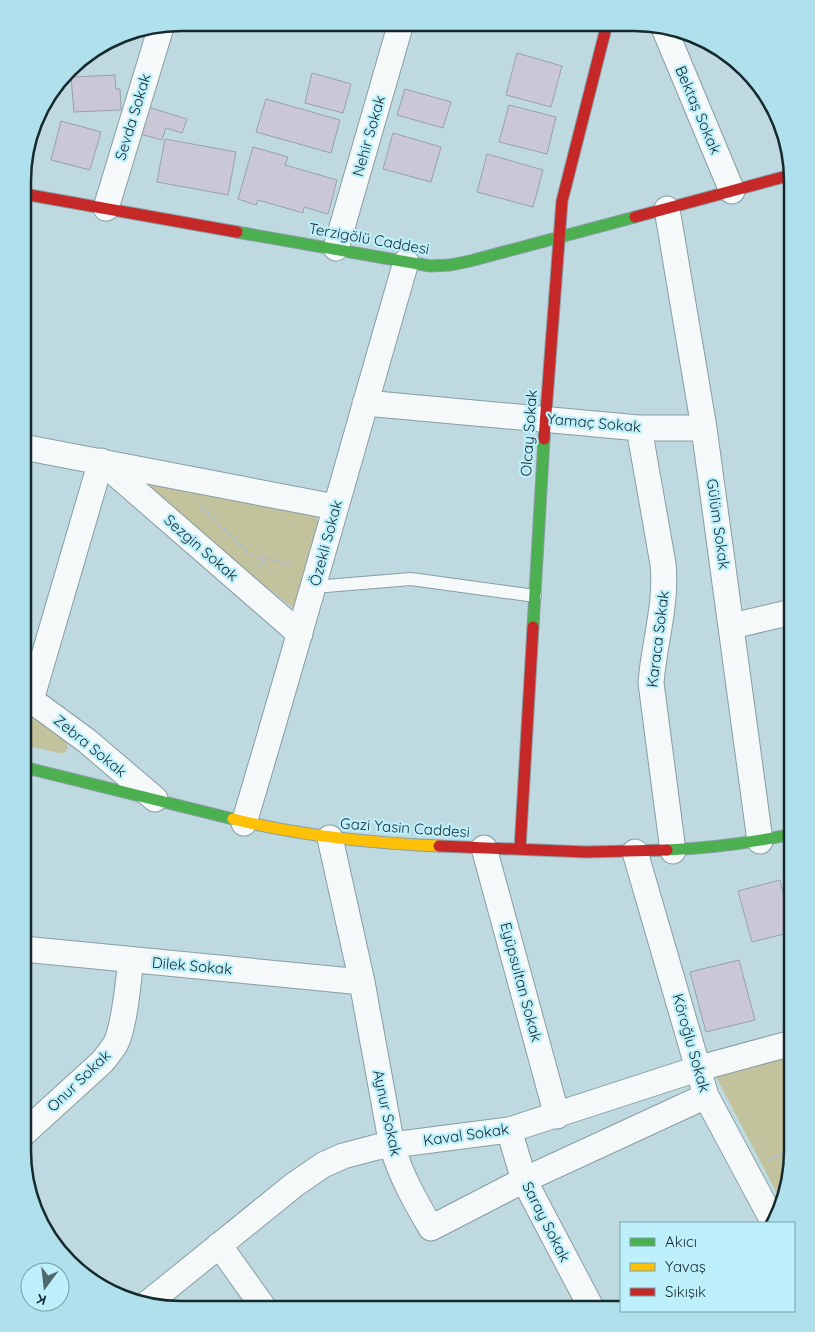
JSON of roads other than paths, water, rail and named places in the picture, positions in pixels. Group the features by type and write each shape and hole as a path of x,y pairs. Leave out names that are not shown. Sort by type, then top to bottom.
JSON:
{"street":[{"name":"Olcay Sokak","path":"520,849 545,418 562,201 605,31"},
{"name":"Nehir Sokak","path":"336,248 400,32"},
{"name":"Sevda Sokak","path":"106,208 159,33"},
{"name":"Bektaş Sokak","path":"667,35 732,191"},
{"name":"Terzigölü Caddesi","path":"31,195 430,266 470,261 784,177"},
{"name":"Gülüm Sokak","path":"667,209 704,428 760,841"},
{"name":"Özekli Sokak","path":"244,823 314,587 335,507 406,262"},
{"name":"Yamaç Sokak","path":"365,404 545,418 639,428 704,428"},
{"name":"Karaca Sokak","path":"639,428 665,583 664,604 652,663 651,683 673,851"},
{"path":"31,448 335,507"},
{"path":"31,684 102,461"},
{"name":"Sezgin Sokak","path":"102,461 300,634"},
{"path":"732,626 784,614"},
{"name":"Zebra Sokak","path":"31,700 87,741 156,799"},
{"name":"Gazi Yasin Caddesi","path":"31,769 156,799 244,823 330,838 376,843 586,852 635,852 708,848 783,838"},
{"name":"Aynur Sokak","path":"330,838 362,982 392,1146 399,1169 431,1228 524,1180 706,1096"},
{"name":"Eyüpsultan Sokak","path":"484,848 557,1116"},
{"name":"Köroğlu Sokak","path":"635,852 700,1068 706,1096 769,1214"},
{"name":"Dilek Sokak","path":"31,950 362,982"},
{"name":"Onur Sokak","path":"31,1126 111,1052 117,1041 120,1028 132,960"},
{"name":"Kaval Sokak","path":"153,1298 294,1185 323,1165 359,1151 509,1130 557,1116 700,1068 783,1045"},
{"name":"Saray Sokak","path":"509,1130 524,1180 588,1301"},
{"path":"219,1245 259,1301"}],"lane":[{"path":"314,587 411,579 535,596"}]}
